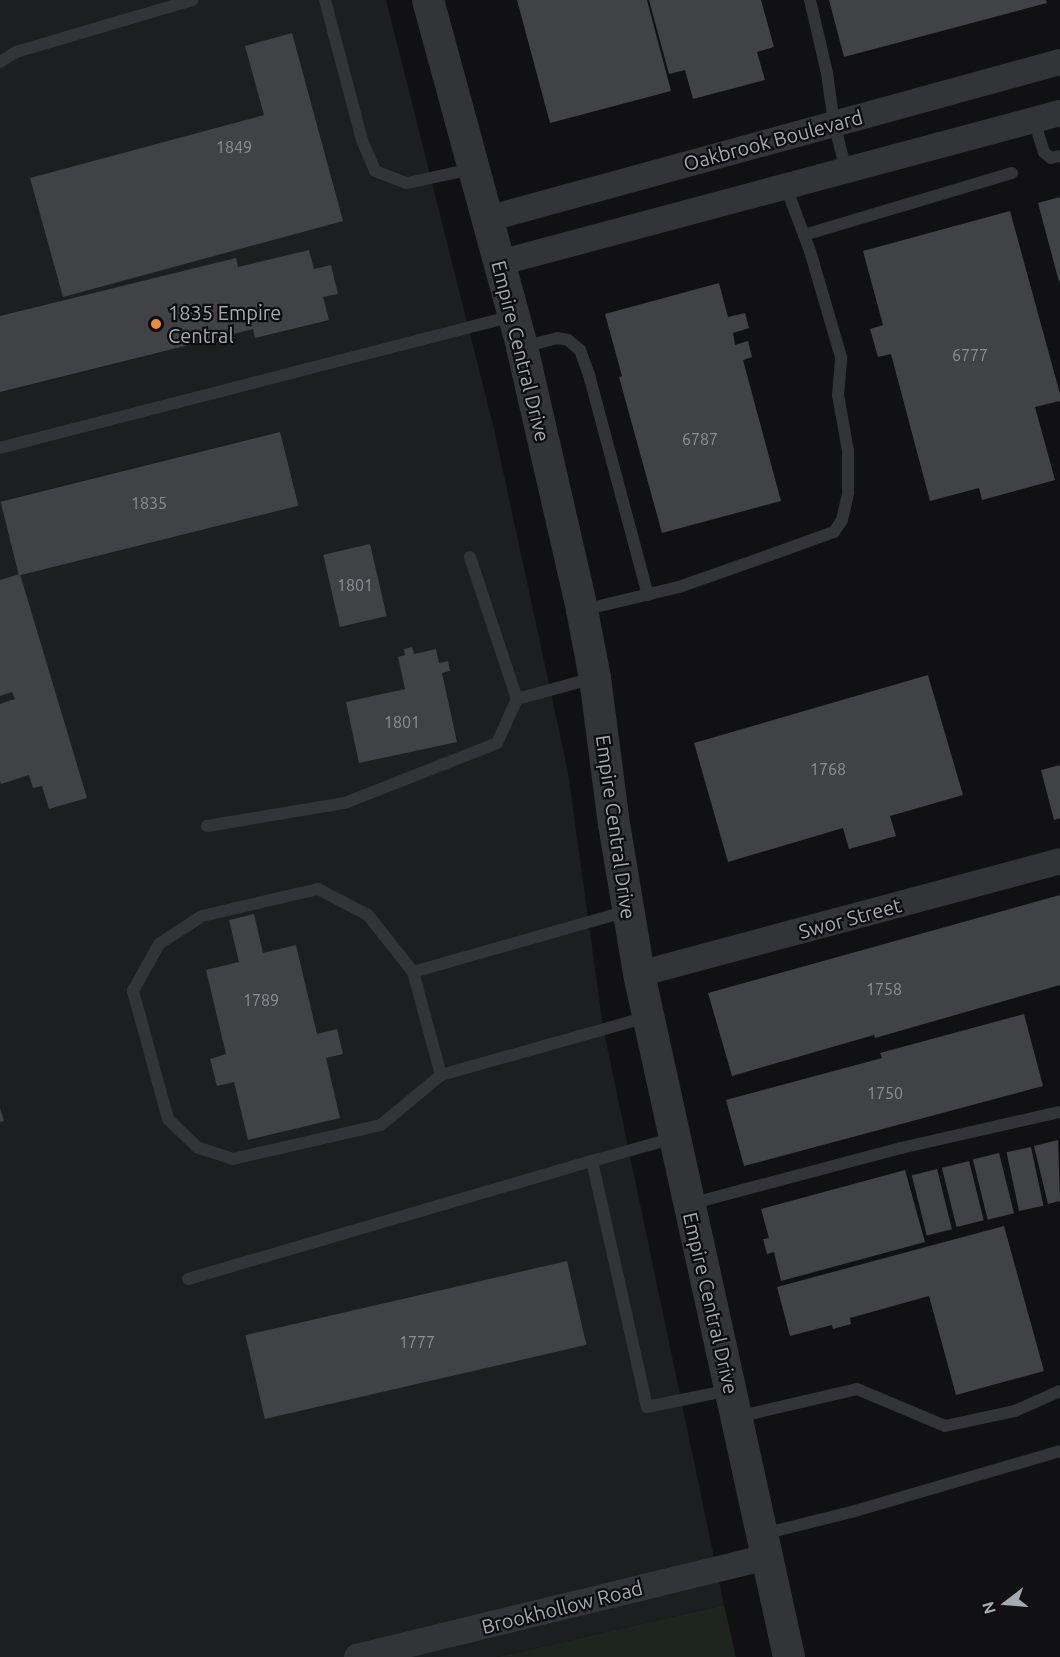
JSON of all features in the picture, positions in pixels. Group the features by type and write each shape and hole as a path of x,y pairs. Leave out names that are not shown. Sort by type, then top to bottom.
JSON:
{"street":[{"name":"Empire Central Drive","path":"428,0 514,315 582,610 595,678 627,911 639,974 789,1657"},
{"name":"Oakbrook Boulevard","path":"487,219 1060,62"},
{"path":"499,263 1060,113"},
{"name":"Swor Street","path":"639,974 1060,861"},
{"name":"Brookhollow Road","path":"357,1657 765,1546"}],"lane":[{"path":"0,62 16,52 193,0"},
{"path":"325,0 362,140 375,171 407,183 473,168"},
{"path":"810,0 827,73 834,123 846,170"},
{"path":"1034,120 1044,152 1051,158 1060,156"},
{"path":"804,235 1012,173"},
{"path":"582,610 689,584 834,532 842,520 848,493 848,462 837,395 840,357 804,235 786,187"},
{"path":"0,448 514,315"},
{"path":"522,347 557,338 568,340 580,350 589,375 648,595"},
{"path":"207,826 345,804 497,743 517,699 470,557"},
{"path":"517,699 595,678"},
{"path":"441,1075 413,972 368,915 318,889 202,915 159,944 133,991 168,1119 197,1147 233,1159 381,1125 441,1075 648,1017"},
{"path":"413,972 627,911"},
{"path":"688,1205 901,1148 1060,1112"},
{"path":"188,1279 674,1138"},
{"path":"592,1161 647,1407 734,1403 857,1389 945,1426 1015,1411 1060,1391"},
{"path":"765,1546 855,1511 1060,1451"}],"shaded area":[{"path":"0,0 386,0 494,429 568,772 603,1027 724,1605 497,1657 0,1657"},
{"path":"724,1605 736,1657 497,1657"}],"building":[{"path":"517,0 647,0 671,91 550,123"},
{"path":"649,0 761,0 774,47 757,52 765,80 693,99 685,70 669,74"},
{"path":"829,0 1046,0 1047,3 844,57"},
{"path":"292,33 343,221 63,297 30,178 264,115 245,46"},
{"path":"1060,197 1060,281 1059,282 1038,203"},
{"path":"1010,211 1060,394 1060,401 1035,407 1055,480 982,500 979,488 930,501 891,354 878,357 870,329 883,325 863,251"},
{"name":"1835 Empire Central","path":"309,250 314,269 331,265 338,294 323,297 329,320 255,338 253,329 0,392 0,316 236,258 238,267"},
{"path":"719,283 728,317 745,313 749,328 733,333 735,345 748,341 752,357 743,360 781,501 662,533 619,377 622,376 605,314"},
{"path":"280,432 298,506 19,575 1,502"},
{"path":"370,544 387,616 340,627 323,555"},
{"path":"20,574 87,798 49,809 42,786 33,788 29,775 1,784 0,781 0,704 15,699 12,692 0,696 0,580"},
{"path":"412,647 414,654 436,649 439,663 448,661 450,671 442,673 457,742 359,763 346,702 405,689 398,657 405,655 404,649"},
{"path":"928,675 963,795 890,816 896,836 849,849 843,828 728,862 694,743"},
{"path":"1060,765 1060,818 1054,820 1041,770"},
{"path":"1060,895 1060,985 732,1076 708,993"},
{"path":"254,914 263,953 296,945 317,1034 337,1029 343,1054 326,1058 340,1118 248,1140 234,1082 217,1086 210,1059 226,1054 206,970 239,962 229,920"},
{"path":"1024,1014 1043,1086 744,1166 726,1100 882,1058 880,1053"},
{"path":"0,1108 4,1121 0,1122"},
{"path":"1058,1140 1060,1201 1048,1204 1034,1146"},
{"path":"1031,1147 1043,1206 1019,1211 1007,1152"},
{"path":"999,1153 1014,1213 988,1220 973,1160"},
{"path":"969,1161 984,1220 957,1227 942,1168"},
{"path":"937,1169 952,1229 927,1235 912,1175"},
{"path":"905,1170 925,1242 781,1281 774,1252 767,1254 763,1239 769,1238 761,1209"},
{"path":"1004,1226 1044,1371 956,1395 929,1296 850,1318 851,1324 833,1329 832,1325 790,1336 777,1287"},
{"path":"567,1261 586,1345 265,1419 245,1335"}],"place":[{"name":"1835 Empire Central","path":"156,324"}]}
